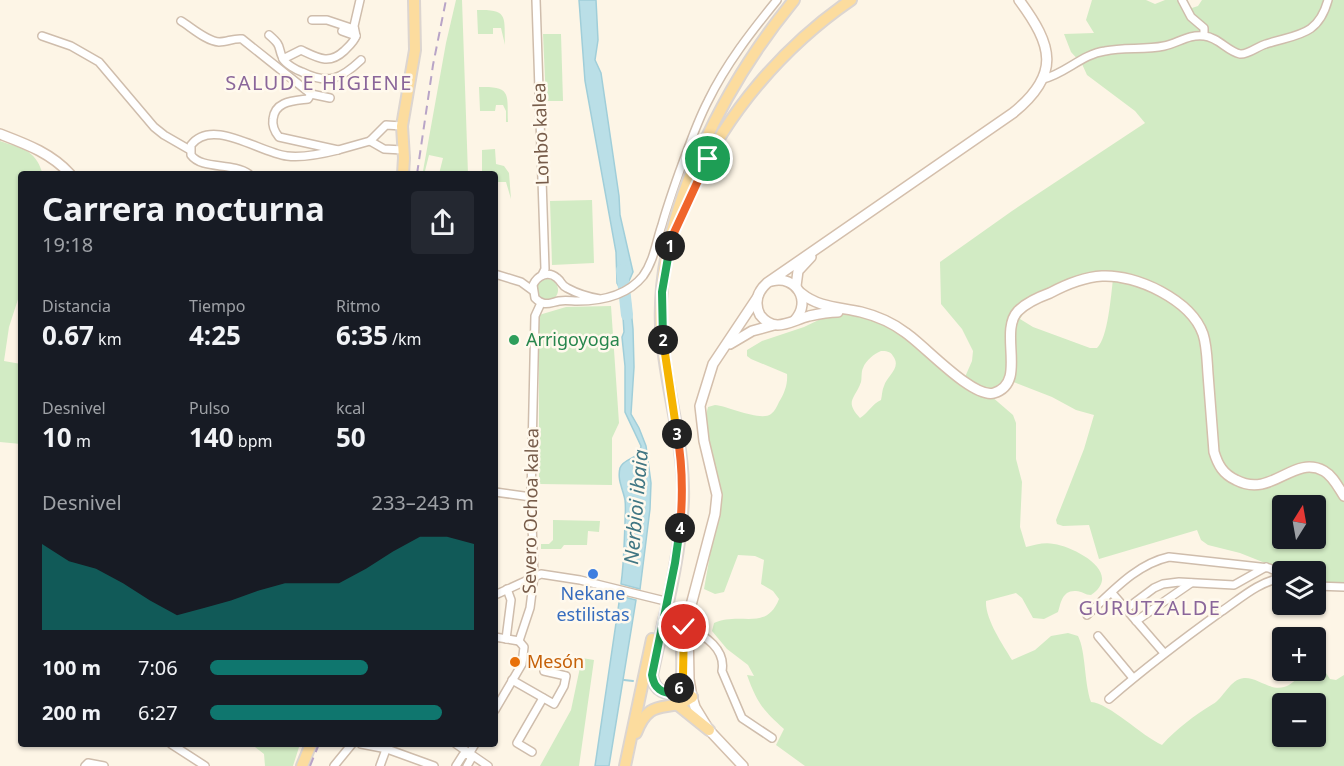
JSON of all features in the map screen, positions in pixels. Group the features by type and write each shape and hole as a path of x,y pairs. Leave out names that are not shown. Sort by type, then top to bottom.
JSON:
{"main road":[{"path":"403,171 402,126 414,65 414,0"},
{"path":"709,730 676,699 657,689 652,675 673,576 683,494 681,459 667,378 661,325 662,292 672,237 689,181 710,131 735,85 794,0"},
{"path":"765,40 803,0"},
{"path":"672,237 708,159 724,132 752,94 802,38 851,0"},
{"path":"626,766 661,600 681,519"},
{"path":"676,699 683,676 682,644 684,627 690,609"},
{"path":"626,766 643,718 659,706 676,699 692,697"},
{"path":"302,766 310,747"}],"street":[{"path":"283,59 301,50 315,57 329,60 338,57 355,32 360,0"},
{"name":"Lonbo kalea","path":"536,0 543,274"},
{"path":"498,275 521,282 532,290 535,298 541,303 550,304 557,301 600,299 620,294 635,284 653,258 671,196 708,100 735,54 777,0"},
{"path":"743,766 709,730 695,707 692,697 688,627 690,609 715,514 717,495 704,441 700,406 713,364 762,287 1013,113 1035,94 1043,79 1047,62 1044,43 1037,27 1018,0"},
{"path":"1182,0 1191,17 1204,28 1204,36"},
{"path":"1043,79 1053,76 1077,61 1103,51 1164,46 1190,36 1204,36 1239,54 1245,53 1265,44 1300,36 1322,17 1328,0"},
{"path":"312,20 327,20 355,32"},
{"path":"181,21 213,41 242,39 311,94 330,98"},
{"path":"342,31 355,32"},
{"path":"269,35 280,46 283,59 298,70 319,80 343,75 361,60"},
{"path":"42,36 71,46 99,62 154,127 190,150 194,159 200,163 234,167 243,171"},
{"path":"298,70 305,78 311,94"},
{"path":"311,94 308,99 281,104 273,117 274,130 284,140 338,150"},
{"path":"374,143 386,125 402,126"},
{"path":"0,134 39,150 67,171"},
{"path":"190,150 191,145 200,136 215,135 235,138 264,151 289,157 322,154 374,143 393,151 403,150"},
{"path":"795,320 802,308 798,271 824,245"},
{"path":"532,290 543,274"},
{"path":"521,282 543,274 556,277 562,286 585,297 600,299"},
{"path":"767,283 782,280 823,305 861,312 888,321 901,329 964,382 983,394 996,393 1007,385 1012,369 1011,327 1017,313 1051,292 1088,278 1120,277 1140,282 1174,300 1188,310 1198,322 1204,336 1207,358 1215,452 1218,465 1228,476 1246,485 1262,485 1298,468 1323,470 1332,477 1344,496"},
{"path":"557,301 562,294 562,286"},
{"path":"757,298 760,315 774,325"},
{"name":"Severo Ochoa kalea","path":"498,705 522,664 524,647 519,641 530,608 534,576 531,497 535,316 541,303"},
{"path":"724,349 742,336 774,325 785,325 795,320 834,312 861,312"},
{"path":"498,492 531,497"},
{"path":"1087,615 1142,567 1169,557 1266,567 1272,570"},
{"path":"1126,609 1154,588 1170,583 1234,585 1266,567"},
{"path":"498,594 541,574 580,580 661,600"},
{"path":"1109,699 1164,653 1260,585 1272,580"},
{"path":"1136,621 1191,583"},
{"path":"1326,587 1344,587"},
{"path":"506,639 511,600 507,589"},
{"path":"1112,593 1164,653"},
{"path":"688,627 708,640 722,656 722,671 742,718 772,738"},
{"path":"1098,636 1133,678"},
{"path":"498,638 519,641"},
{"path":"512,680 554,704 564,686 566,676 544,671"},
{"path":"532,752 517,743 543,698"},
{"path":"177,747 205,766"},
{"path":"334,766 350,747"},
{"path":"380,766 387,747 434,766"},
{"path":"460,747 488,766"},
{"path":"467,766 471,759 469,754 473,747"},
{"path":"456,766 463,755 469,754"},
{"path":"85,766 88,763 104,766"}],"green space":[{"path":"456,0 462,0 468,171 440,171 443,158 429,155 425,171 423,171"},
{"path":"1092,0 1146,0 1155,4 1165,0 1179,0 1192,8 1198,6 1202,0 1344,0 1344,583 1326,582 1326,561 1272,561 1272,566 1240,553 1208,545 1201,540 1197,530 1099,559 1089,525 1063,526 1057,524 1056,520 1084,449 1094,415 1076,410 1052,397 1011,381 991,396 1013,415 1016,423 1016,459 1022,482 1020,527 1026,547 1050,543 1073,550 1093,562 1102,578 1100,587 1091,595 1071,591 1063,598 1058,612 1044,619 1033,618 1022,598 1016,593 986,601 988,616 1012,660 1035,650 1051,636 1068,633 1078,636 1091,702 1107,708 1162,745 1173,733 1217,701 1239,679 1249,678 1279,688 1294,681 1326,681 1326,673 1330,679 1336,680 1344,675 1344,766 805,766 776,745 784,729 766,711 754,693 747,675 754,676 748,665 727,649 712,631 714,623 724,620 752,619 767,615 774,609 779,599 773,591 761,584 764,560 755,556 738,555 724,592 715,594 704,589 717,515 705,419 708,407 721,406 760,416 771,414 784,392 787,374 751,359 747,356 747,350 762,341 804,327 827,316 860,315 898,328 965,377 972,361 973,351 962,329 941,304 940,262 1012,211 1145,123 1135,111 1087,75 1082,64 1071,52 1064,34 1094,33 1086,20","holes":["1113,279 1104,335 1097,348 1090,348 1033,327 1020,319 1031,307 1069,287 1085,282","881,351 891,353 895,360 895,368 884,386 881,400 860,418 853,408 852,400 861,382 864,365"]},
{"path":"477,10 500,13 504,21 505,45 501,28 493,28 493,34 478,34"},
{"path":"543,34 561,34 563,101 546,101"},
{"path":"479,87 502,90 507,98 508,122 506,122 506,111 503,105 496,105 495,111 480,111"},
{"path":"0,141 26,150 35,158 42,171 18,171 18,299 9,327 4,361 18,363 18,444 0,442"},
{"path":"495,149 496,164 504,166 509,173 511,199 506,182 498,182 498,171 482,171 482,150"},
{"path":"592,200 594,263 552,265 550,201"},
{"path":"547,279 555,282 558,290 555,298 547,301 539,298 536,290 539,282"},
{"path":"611,306 619,423 612,438 612,485 539,484 539,315 566,307"},
{"path":"553,520 600,521 599,532 588,531 587,545 564,545 561,549 541,549 541,544 549,544 553,540"},
{"path":"582,658 594,660 579,766 540,766 571,710"},
{"path":"255,747 299,747 293,766 265,766 264,754"}],"water":[{"path":"579,0 596,0 598,40 595,60 601,73 620,215 633,272 629,281 619,287 616,252 585,81"},
{"path":"630,299 634,367 631,414 646,446 651,483 640,589 621,584 625,500 619,472 622,464 638,454 641,446 625,412 622,302"},
{"path":"620,596 636,600 609,766 595,766"}],"waterway":[{"name":"Nerbioi ibaia","path":"622,270 627,315"},
{"path":"624,680 633,681"}],"railway":[{"path":"417,171 433,65 446,0"},
{"path":"310,766 318,747"}],"place":[{"name":"Arrigoyoga","path":"514,340"},
{"name":"Nekane estilistas","path":"593,574"},
{"name":"Mesón","path":"515,662"}],"district":[{"name":"SALUD E HIGIENE","path":"319,83"},
{"name":"GURUTZALDE","path":"1150,608"}],"route":[{"path":"684,627 681,685 675,694 666,693 657,689 652,675 676,557 683,486 661,325 662,292 672,237 708,159"}]}
